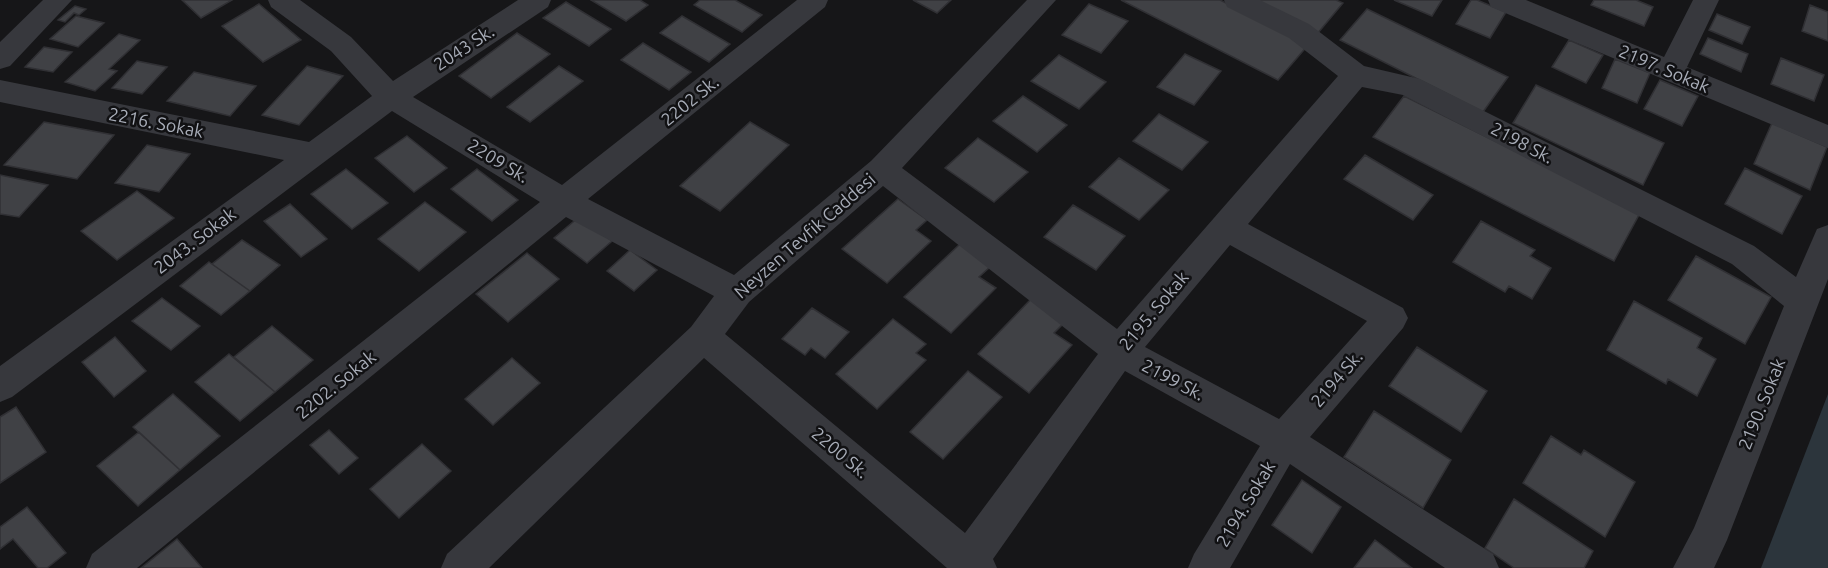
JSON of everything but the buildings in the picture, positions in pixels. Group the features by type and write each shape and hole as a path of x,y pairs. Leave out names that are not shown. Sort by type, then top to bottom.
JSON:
{"street":[{"path":"0,59 59,0"},
{"name":"2209 Sk.","path":"281,0 341,44 391,97 565,202 737,292"},
{"name":"2043 Sk.","path":"391,97 538,0"},
{"name":"2202 Sk.","path":"565,202 815,0"},
{"name":"Neyzen Tevfik Caddesi","path":"460,568 703,337 737,292 882,169 1042,0"},
{"name":"2198 Sk.","path":"1237,0 1299,31 1356,75 1410,86 1743,255 1802,300"},
{"name":"2197. Sokak","path":"1501,0 1828,137"},
{"path":"1671,72 1706,0"},
{"name":"2195. Sokak","path":"973,564 1120,351 1356,75"},
{"name":"2216. Sokak","path":"0,91 313,154"},
{"name":"2043. Sokak","path":"0,386 391,97"},
{"name":"2199 Sk.","path":"882,169 1120,351 1284,441 1479,568"},
{"name":"2202. Sokak","path":"106,568 565,202"},
{"name":"2194 Sk.","path":"1226,227 1391,318 1284,441"},
{"name":"2190. Sokak","path":"1693,568 1708,540 1828,238"},
{"name":"2200 Sk.","path":"703,337 973,564"},
{"name":"2194. Sokak","path":"1208,568 1284,441"}],"shaded area":[{"path":"1828,394 1828,568 1761,568"}]}
